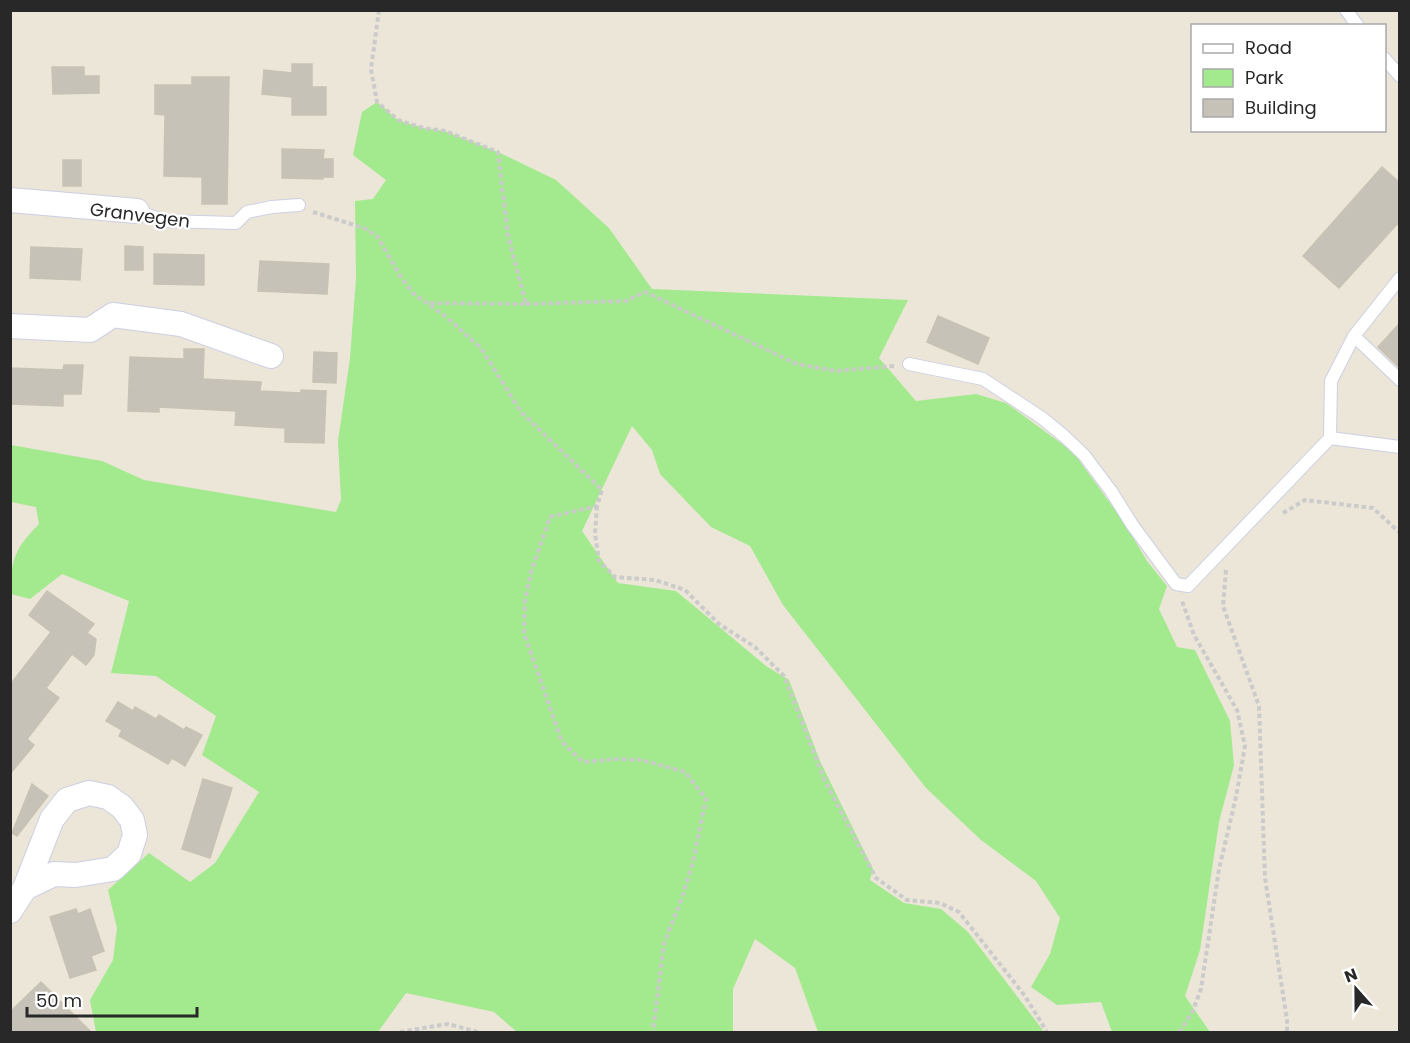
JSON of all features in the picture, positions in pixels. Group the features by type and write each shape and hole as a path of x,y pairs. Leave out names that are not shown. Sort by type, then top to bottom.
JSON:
{"street":[{"name":"Granvegen","path":"10,200 137,211"},
{"path":"10,326 90,330 113,315 182,324 271,356"},
{"path":"10,910 25,888 52,819 67,800 89,793 108,797 122,807 132,820 135,835 129,854 113,869 76,875 54,873 25,888"}],"lane":[{"path":"1346,10 1356,24"},
{"path":"1386,60 1400,76"},
{"name":"Granvegen","path":"137,211 165,221 236,223 247,212 299,205"},
{"path":"909,364 982,378 1056,430 1084,455 1176,584 1188,586 1330,438 1331,381 1354,336 1400,278"},
{"path":"1354,336 1400,380"},
{"path":"1330,438 1400,447"}],"path":[{"path":"379,10 370,69 377,102 398,120 423,128 445,131 498,152 508,236 526,304"},
{"path":"299,205 363,228 377,236 402,279 414,294 445,316 481,348 521,412 602,490 597,506 595,534 599,561 615,577 655,580 685,590 719,624 755,647 784,676 825,781 876,878 907,900 940,903 959,912 1025,996 1047,1032"},
{"path":"426,303 526,304 626,301 645,292 797,364 836,371 909,364"},
{"path":"1276,518 1305,500 1373,508 1400,533"},
{"path":"597,506 550,517 531,572 525,601 524,633 562,742 583,762 616,759 642,760 685,772 706,799 693,862 681,901 664,943 653,1032"},
{"path":"1227,547 1223,606 1259,706 1265,878 1287,1032"},
{"path":"1176,584 1194,635 1237,710 1245,746 1219,869 1201,989 1192,1013 1179,1032"},
{"path":"400,1032 448,1024 478,1032"}],"green space":[{"path":"377,102 398,120 423,128 445,131 498,152 556,180 609,228 652,289 908,300 879,358 916,401 976,394 1006,403 1073,452 1123,521 1147,561 1167,586 1159,609 1177,647 1195,650 1230,721 1234,765 1219,822 1200,950 1185,996 1210,1032 1112,1032 1101,1002 1057,1005 1031,987 1050,954 1060,918 1036,881 981,840 926,788 783,605 750,546 711,527 660,474 652,450 632,426 582,531 618,583 676,591 766,666 789,680 820,761 873,869 870,880 904,903 941,909 968,932 1043,1032 818,1032 795,968 755,939 733,989 733,1032 517,1032 494,1012 406,993 378,1032 96,1032 90,1000 113,960 117,928 108,890 149,853 190,882 215,863 259,792 202,755 216,716 156,676 111,673 129,601 62,574 30,599 11,594 13,564 19,548 39,524 36,507 11,502 11,445 102,461 144,480 336,512 341,500 338,441 350,358 356,278 355,201 373,199 386,180 353,155 362,112"}],"building":[{"path":"292,64 312,64 312,87 326,87 326,115 292,115 292,97 262,94 264,70 292,73"},
{"path":"52,67 84,67 84,76 99,76 99,93 53,94"},
{"path":"192,77 229,77 227,204 202,204 202,177 164,176 165,115 155,114 155,85 192,85"},
{"path":"282,149 324,150 323,159 333,159 333,177 323,177 323,179 282,178"},
{"path":"63,160 81,160 81,186 63,186"},
{"path":"1382,167 1400,183 1400,221 1339,288 1303,256"},
{"path":"125,246 143,247 143,270 125,270"},
{"path":"31,247 82,249 80,280 30,278"},
{"path":"154,254 204,255 204,285 154,284"},
{"path":"260,261 329,264 327,294 258,291"},
{"path":"938,316 989,338 978,364 927,342"},
{"path":"1400,323 1400,368 1378,347"},
{"path":"184,349 204,349 203,379 261,382 260,391 301,393 301,390 326,391 324,443 285,442 285,428 235,425 236,411 159,407 159,412 128,411 130,357 184,359"},
{"path":"314,352 337,353 336,383 313,382"},
{"path":"64,365 83,365 81,394 63,394 63,406 10,404 10,368 63,370"},
{"path":"47,591 94,624 87,633 96,639 94,655 86,665 72,654 46,688 59,698 27,739 34,745 10,774 10,685 51,632 29,615"},
{"path":"118,702 133,711 135,707 156,719 159,715 184,730 186,727 202,735 185,766 172,758 168,764 119,736 122,730 106,721"},
{"path":"203,779 232,788 210,858 182,849"},
{"path":"32,784 48,796 17,836 12,833"},
{"path":"76,909 78,914 90,909 104,951 91,956 96,970 70,978 50,917"},
{"path":"41,982 91,1032 10,1032 10,1012"}]}
